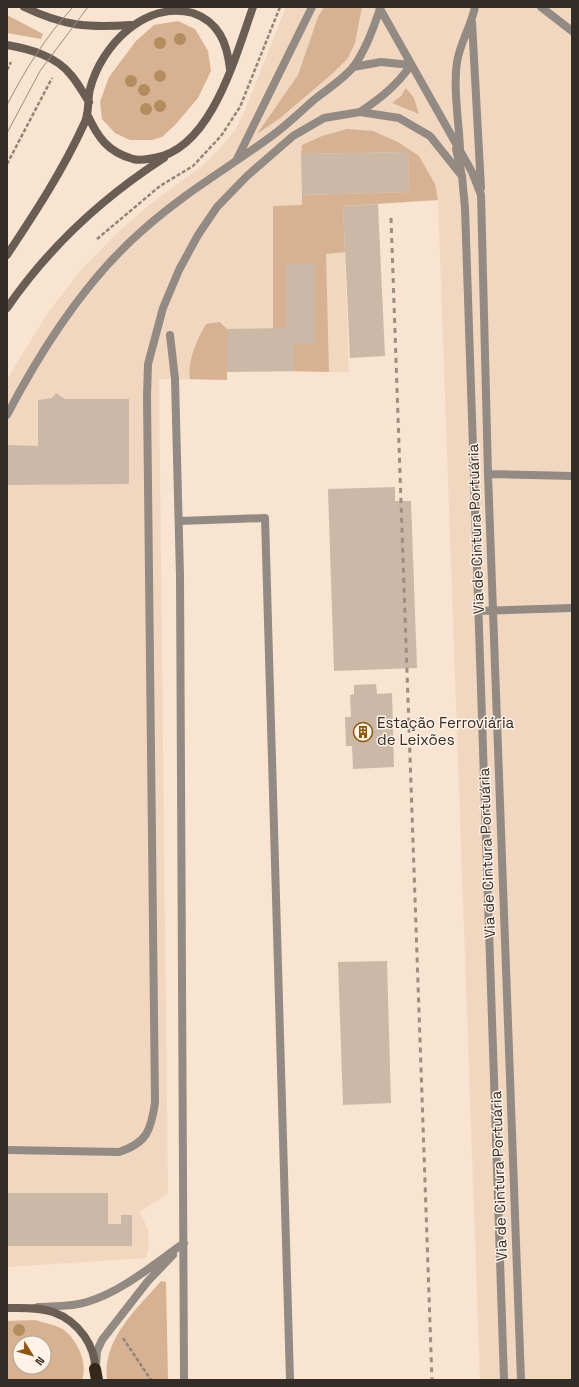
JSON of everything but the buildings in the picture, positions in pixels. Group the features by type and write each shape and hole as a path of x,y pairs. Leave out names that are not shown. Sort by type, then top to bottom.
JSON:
{"main road":[{"path":"24,7 59,22 73,25 103,27 131,25"},
{"path":"7,255 48,191 85,123 90,90 97,69 111,47 131,25 152,7"},
{"path":"7,308 36,271 81,220 111,195 172,153 188,140 215,107 254,7"},
{"path":"142,17 157,12 182,9 203,16 220,33 228,49 230,69"},
{"path":"7,45 38,52 59,64 71,74 89,102"},
{"path":"87,114 96,133 109,147 124,156 139,160 172,153"},
{"path":"7,1308 22,1308 51,1312 70,1321 87,1340 93,1350 96,1376"}],"lane":[{"path":"236,160 312,7"},
{"path":"475,7 472,22 481,195"},
{"path":"541,7 572,31"},
{"path":"7,415 24,382 64,320 115,256 144,229 177,202 274,135 353,67 370,38 379,8"},
{"name":"Via de Cintura Portuária","path":"379,8 472,172 481,195 488,474 521,1380"},
{"path":"462,176 457,63 461,44 472,22"},
{"path":"353,67 381,62 411,65 399,82 382,97 360,112"},
{"path":"7,1150 119,1152 140,1142 148,1133 151,1124 155,1103 147,561 148,364 163,308 179,270 198,236 218,207 246,176 293,136 324,118 360,112 399,118 430,136 462,176"},
{"name":"Via de Cintura Portuária","path":"453,139 462,176 465,215 504,1380"},
{"path":"170,335 175,379 179,521 184,1380"},
{"path":"488,474 572,476"},
{"path":"179,521 264,518 290,1380"},
{"path":"478,611 572,608"},
{"path":"22,1308 59,1306 87,1302 118,1288 184,1243"},
{"path":"96,1376 97,1350 102,1340 148,1281 184,1243"}],"path":[{"path":"7,164 59,64"},
{"path":"123,1337 151,1380"}],"shaded area":[{"path":"286,7 572,7 572,1380 480,1380 438,200 343,206 349,372 227,372 227,380 159,379 168,1194 140,1211 148,1230 149,1245 146,1258 7,1267 7,379 49,311 82,269 114,236 149,205 202,166 235,130 244,113"},
{"path":"324,7 362,7 355,43 348,58 333,73 279,119 257,134 298,75 318,17"},
{"path":"7,15 43,34 41,39 7,33"},
{"path":"178,21 195,29 208,51 211,71 198,98 175,125 162,137 152,140 130,140 115,133 102,119 100,102 109,77 136,41 154,25"},
{"path":"406,88 414,98 419,114 392,103 401,96"},
{"path":"347,129 373,131 398,142 419,156 435,184 438,200 343,206 345,252 326,254 329,372 294,371 294,344 315,343 314,264 286,264 286,328 273,329 273,206 302,205 302,195 409,192 408,152 301,154 302,145 322,136"},
{"path":"220,322 227,329 227,380 190,379 189,372 191,358 206,324"},
{"path":"161,1281 166,1282 168,1380 107,1380 107,1365 110,1351 116,1338 132,1314"},
{"path":"35,1320 61,1328 74,1340 83,1360 84,1373 82,1380 7,1380 7,1321"}],"tram line":[{"path":"7,105 37,54 63,18 73,7"},
{"path":"7,133 40,71 88,7"}],"railway":[{"path":"391,218 432,1380"}],"place":[{"name":"Estação Ferroviária de Leixões","path":"363,732"}]}
